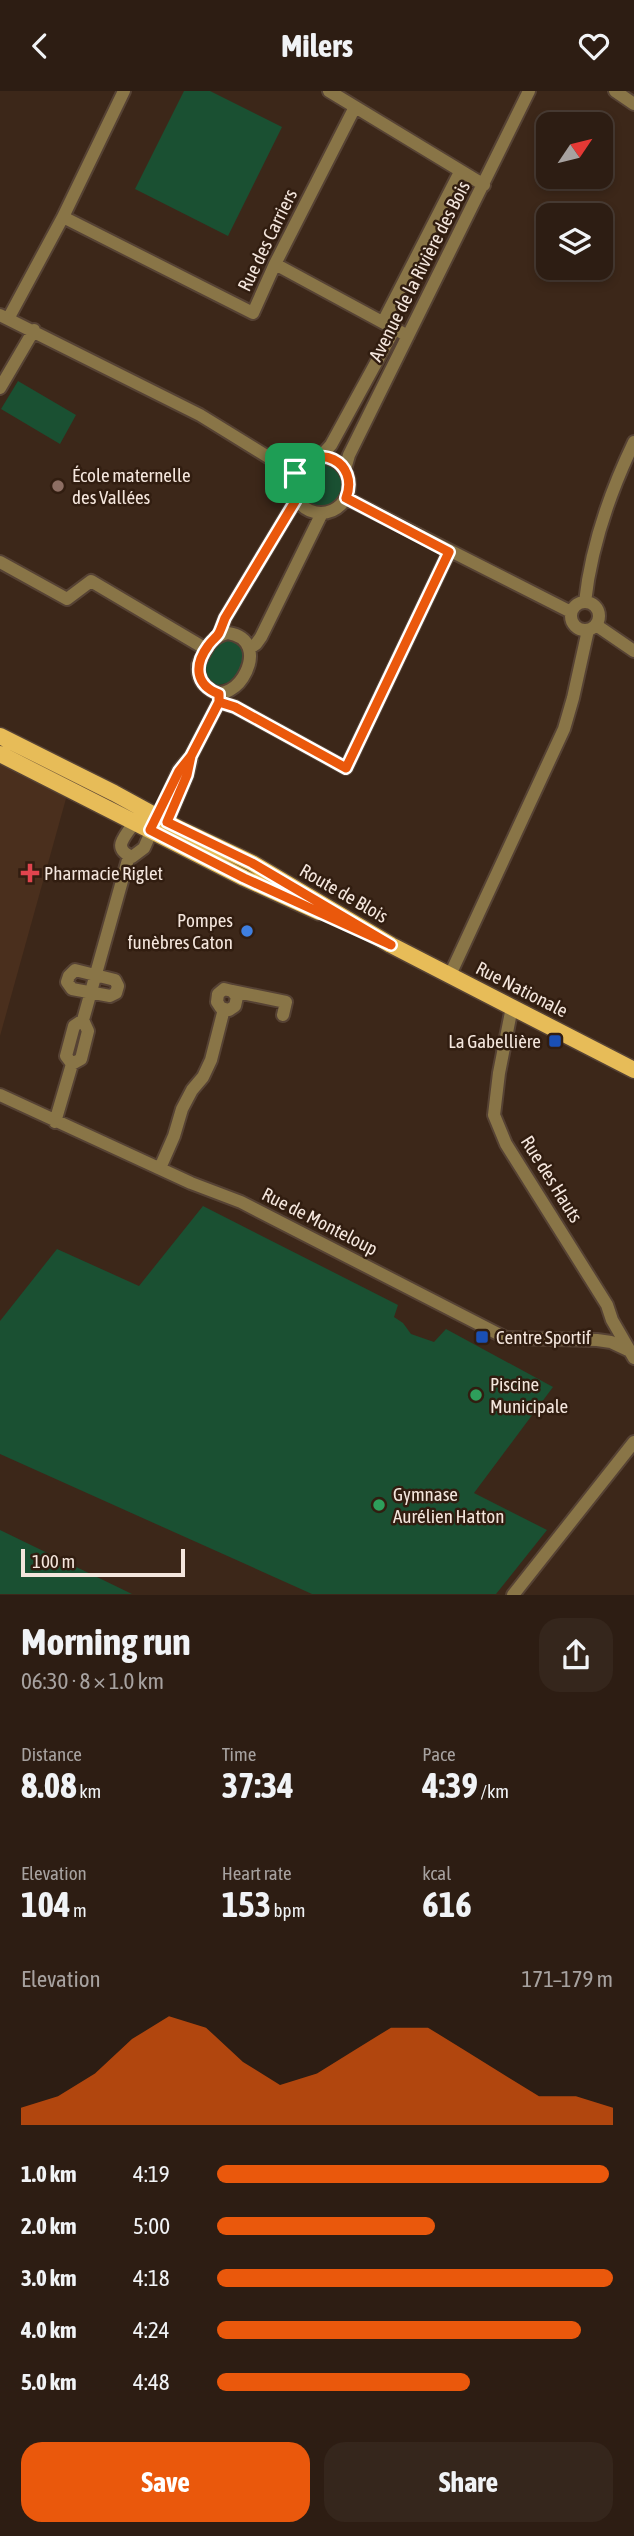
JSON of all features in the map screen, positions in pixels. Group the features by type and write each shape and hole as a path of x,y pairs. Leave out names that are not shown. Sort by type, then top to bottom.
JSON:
{"main road":[{"name":"Route de Blois","path":"0,736 158,823 252,863 391,945"},
{"name":"Route de Blois","path":"0,754 135,822 158,823"},
{"name":"Rue Nationale","path":"391,945 634,1070"}],"street":[{"path":"124,91 63,217 4,317 200,415 295,473 292,483 296,500 307,510 322,513 339,506 346,498 571,612"},
{"path":"329,91 484,185"},
{"name":"Avenue de la Rivière des Bois","path":"346,498 349,485 345,469 349,455 529,91"},
{"path":"615,91 634,104"},
{"name":"Rue des Carriers","path":"63,217 253,313 355,107"},
{"name":"Avenue de la Rivière des Bois","path":"295,473 305,461 321,456 331,445 460,171"},
{"path":"275,264 408,336"},
{"path":"0,388 34,330"},
{"path":"585,602 589,568 601,527 634,442"},
{"path":"321,456 330,458 345,469"},
{"path":"296,500 225,618 219,635 206,649 198,665 198,673 200,681 219,698 346,768 449,552"},
{"path":"250,648 261,637 322,513"},
{"path":"0,562 67,599 91,581 206,649"},
{"path":"450,975 564,729 592,628 598,621 598,610 594,605 585,602 578,604 571,612 575,627 592,628 634,651"},
{"path":"135,822 121,841 122,849 132,857 140,853 187,775 191,756 219,698 237,686 251,659 250,648 240,637 228,633 219,635"},
{"path":"55,1122 72,1064 66,1056 74,1026 83,1020 129,856"},
{"path":"75,970 95,975 115,980 118,986 116,993 110,996 72,989 67,982 75,970"},
{"path":"160,1168 182,1109 211,1060 224,1009 229,1010 235,1006 237,997 232,991 286,1002 283,1015"},
{"name":"Rue des Hauts","path":"512,1007 494,1115 506,1144 607,1305 631,1354"},
{"name":"Rue de Monteloup","path":"0,1095 191,1183 241,1202 506,1338 597,1340 611,1342 631,1354"},
{"path":"513,1594 634,1441"}],"shaded area":[{"path":"0,761 67,795 0,1036"}],"green space":[{"path":"184,91 210,91 282,127 228,236 135,189"},
{"path":"18,381 76,415 60,444 1,409"},
{"path":"320,464 335,471 342,486 335,501 320,508 305,501 298,486 305,471"},
{"path":"228,638 240,643 245,657 234,681 215,686 206,674 207,659 215,645"},
{"path":"203,1206 398,1305 394,1317 403,1323 411,1334 434,1342 446,1329 553,1387 474,1493 547,1530 496,1594 312,1594 0,1454 0,1321 57,1249 139,1286"},
{"path":"0,1530 132,1594 0,1594"}],"place":[{"name":"École maternelle des Vallées","path":"58,486"},
{"name":"Pharmacie Riglet","path":"30,873"},
{"name":"Pompes funèbres Caton","path":"247,931"},
{"name":"La Gabellière","path":"555,1041"},
{"name":"Centre Sportif","path":"482,1337"},
{"name":"Piscine Municipale","path":"476,1395"},
{"name":"Gymnase Aurélien Hatton","path":"379,1505"}],"route":[{"path":"295,473 292,483 296,500 225,618 219,635 213,639 198,665 200,681 219,694 219,702 191,756 179,771 150,830 244,878 391,945 252,863 167,822 187,775 191,756 215,710 219,702 235,707 346,768 449,552 346,498 348,477 338,462 321,456 313,457 298,467 295,473"}]}
